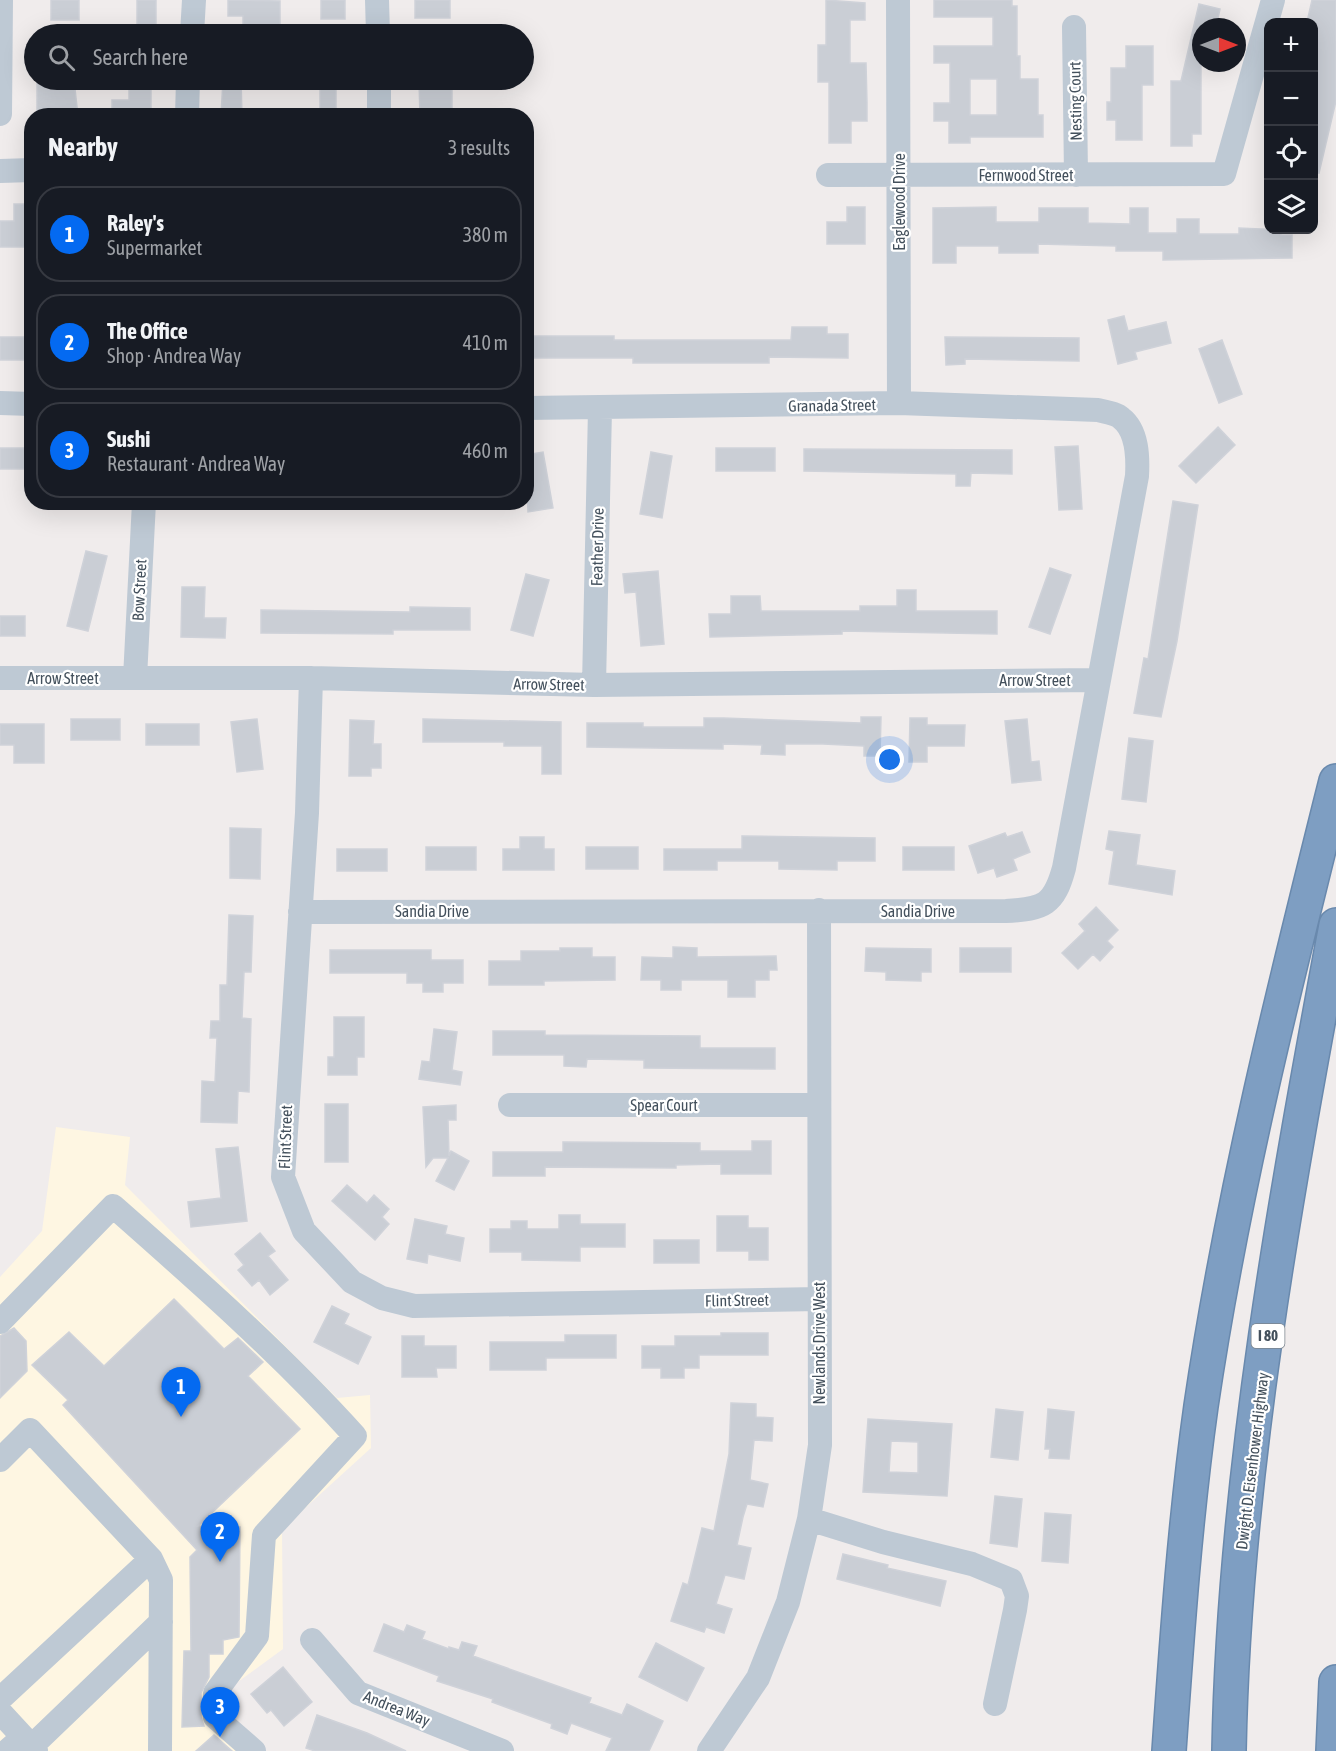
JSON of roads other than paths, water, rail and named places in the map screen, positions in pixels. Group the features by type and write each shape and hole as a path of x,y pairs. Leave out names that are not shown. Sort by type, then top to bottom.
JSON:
{"highway":[{"path":"1169,1751 1191,1482 1215,1322 1241,1177 1336,782"},
{"name":"Dwight D. Eisenhower Highway","path":"1229,1751 1237,1592 1253,1440 1278,1260 1336,925"},
{"path":"1333,1751 1336,1682"}],"street":[{"path":"0,114 1,0"},
{"path":"193,24 194,0"},
{"path":"377,0 378,24"},
{"name":"Eaglewood Drive","path":"898,0 899,403"},
{"name":"Fernwood Street","path":"828,175 1224,174 1273,0"},
{"name":"Nesting Court","path":"1074,27 1076,175"},
{"path":"187,108 188,90"},
{"path":"379,90 379,108"},
{"path":"0,171 24,170"},
{"path":"0,403 24,404"},
{"name":"Granada Street","path":"534,408 600,409 899,403 1098,410 1121,417 1130,429"},
{"name":"Feather Drive","path":"594,685 600,409"},
{"name":"Sandia Drive","path":"300,912 1006,911 1036,908 1047,904 1055,895 1065,868 1137,476 1138,453 1130,429"},
{"name":"Bow Street","path":"135,678 144,510"},
{"name":"Arrow Street","path":"0,678 311,678 594,685 1098,680"},
{"name":"Flint Street","path":"311,678 307,813 284,1177 304,1231 352,1282 382,1298 414,1306 819,1299"},
{"name":"Newlands Drive West","path":"709,1751 758,1678 788,1602 809,1518 820,1445 819,910"},
{"name":"Spear Court","path":"510,1105 819,1105"},
{"path":"0,1322 113,1206 233,1312 316,1393 355,1436 264,1535 257,1636 215,1693 215,1717 254,1751"},
{"path":"0,1460 30,1430 151,1559 161,1580 160,1751"},
{"path":"809,1518 883,1542 972,1564 1011,1580 1017,1596 994,1704"},
{"path":"0,1699 151,1559"},
{"path":"0,1712 24,1746 161,1622"},
{"name":"Andrea Way","path":"312,1640 358,1693 502,1751"}],"place":[{"name":"Raley's","path":"181,1417"},
{"name":"The Office","path":"220,1562"},
{"name":"Sushi","path":"220,1737"}]}
